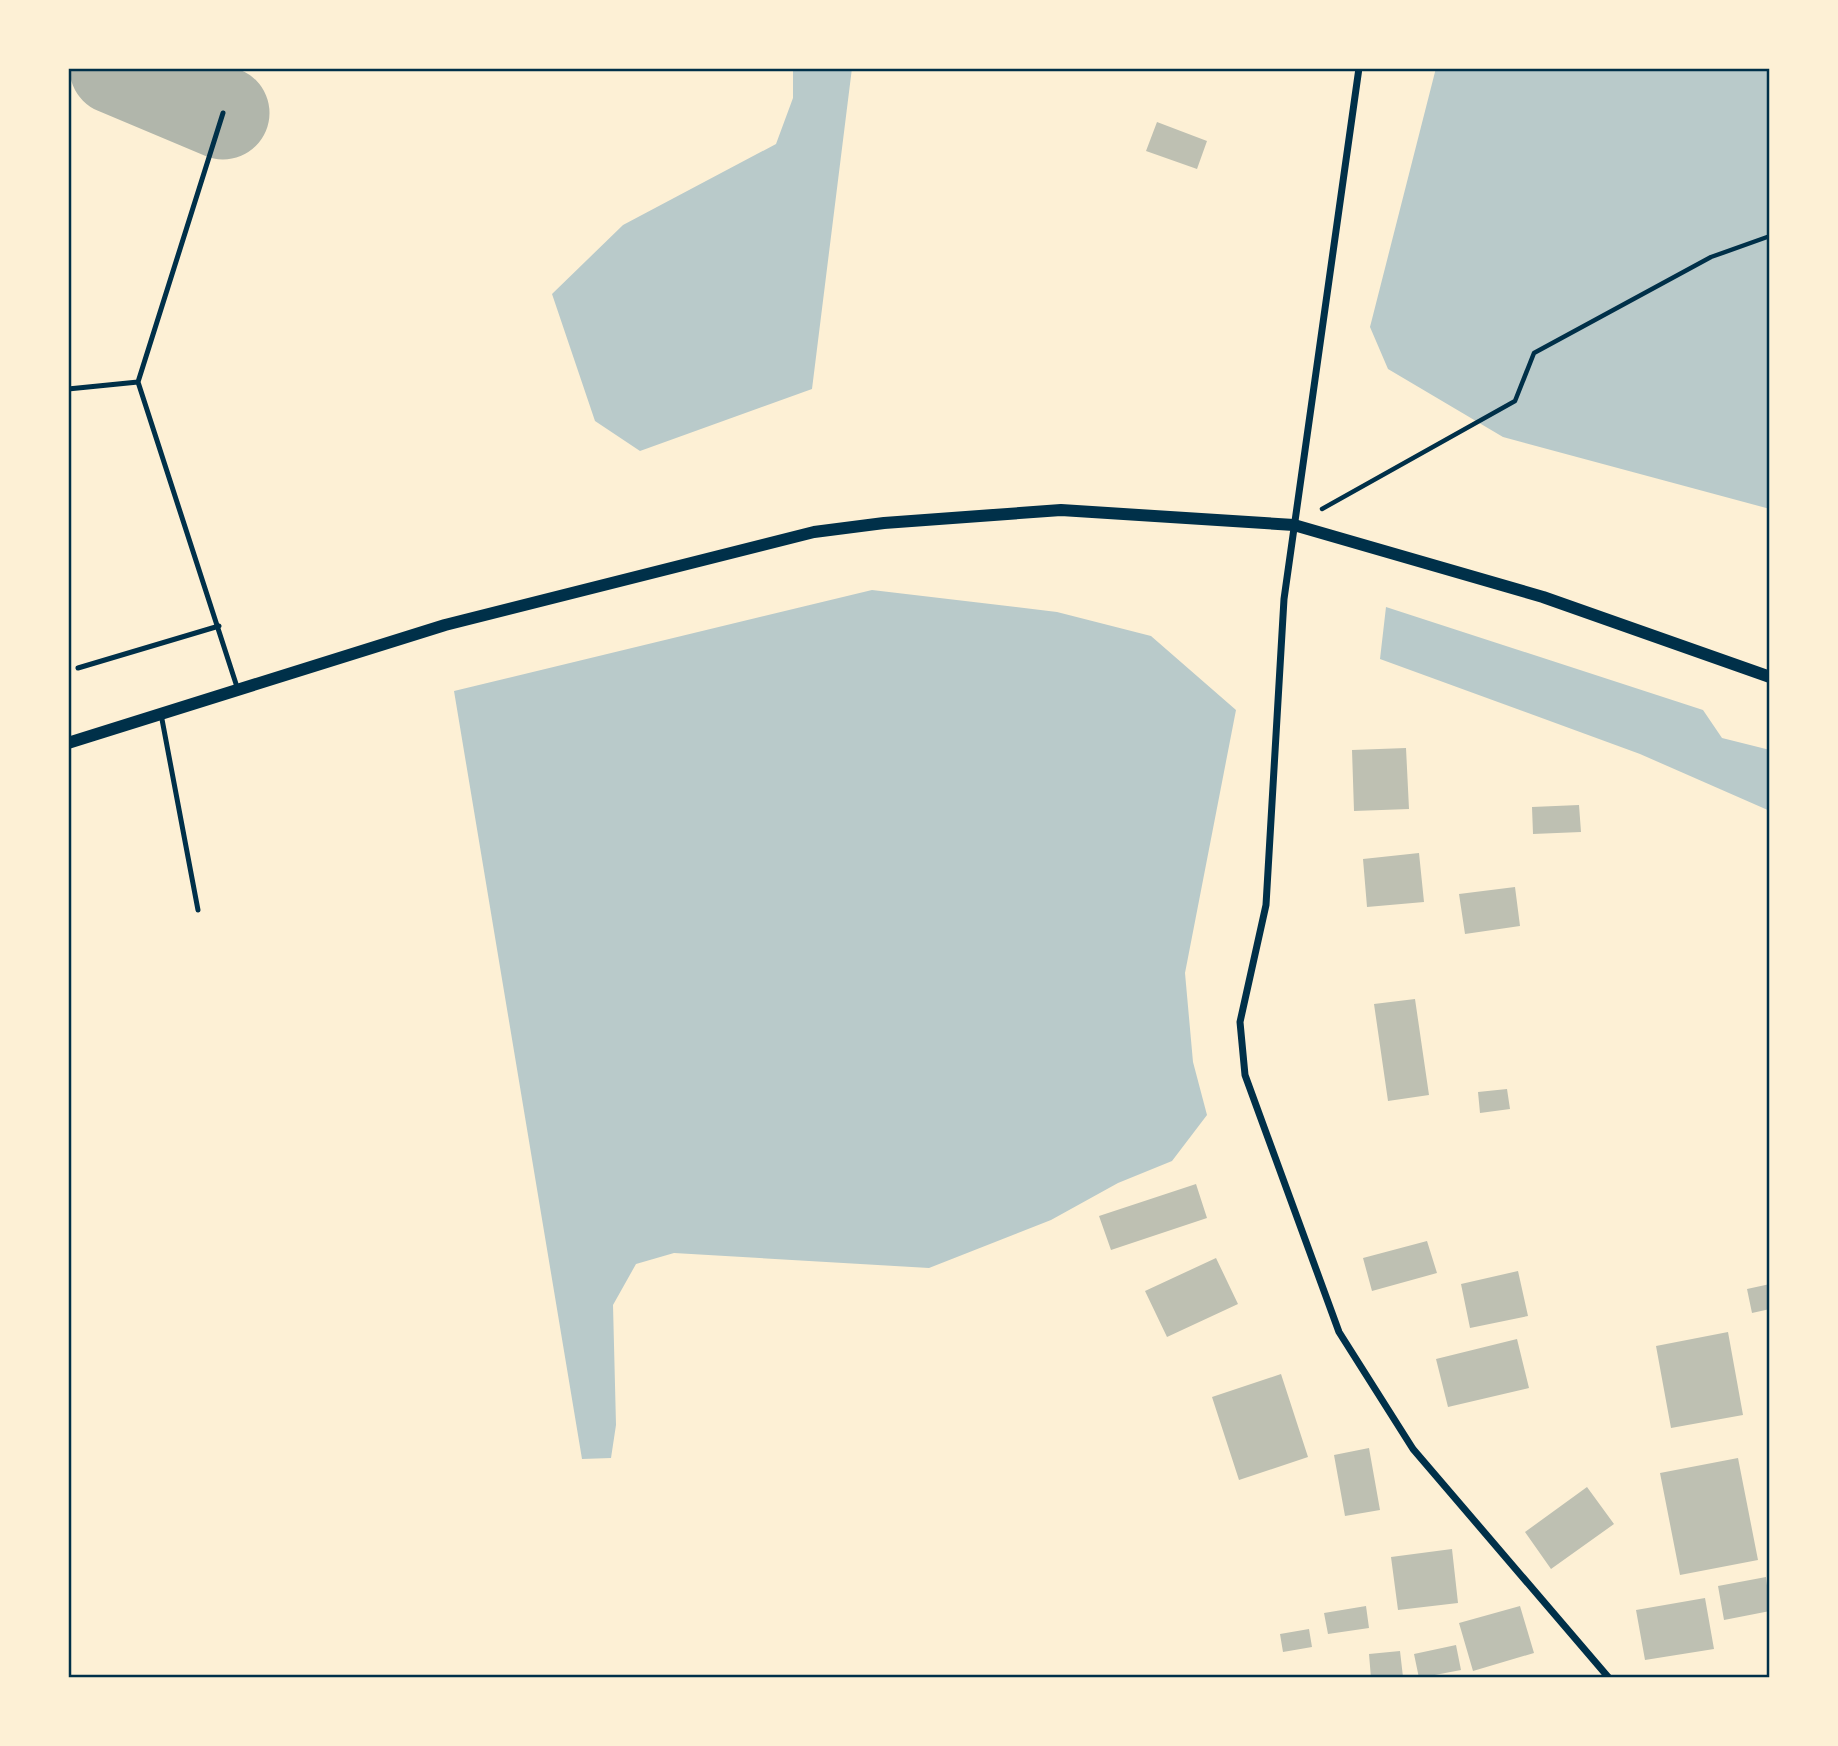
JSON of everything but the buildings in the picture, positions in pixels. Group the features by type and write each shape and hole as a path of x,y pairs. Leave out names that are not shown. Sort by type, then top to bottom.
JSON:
{"street":[{"path":"1359,68 1284,599 1266,905 1240,1022 1245,1075 1339,1332 1413,1449 1609,1678"},
{"path":"68,743 445,625 814,532 884,523 1061,510 1294,525 1543,597 1770,677"}],"lane":[{"path":"222,113 138,382 238,690"},
{"path":"68,389 138,382"},
{"path":"78,668 219,626"},
{"path":"161,714 198,909"}],"path":[{"path":"1294,525 1515,401 1534,353 1711,257 1770,236"}],"shaded area":[{"path":"793,68 852,68 812,389 640,451 595,421 552,294 623,225 776,144 793,98"},
{"path":"1436,68 1770,68 1770,509 1503,437 1388,369 1370,327"},
{"path":"872,590 1057,612 1151,636 1236,710 1185,973 1193,1062 1207,1115 1172,1161 1118,1183 1051,1220 929,1268 674,1253 636,1264 613,1305 616,1425 611,1458 582,1459 454,691"},
{"path":"1386,607 1703,710 1722,738 1770,750 1770,811 1640,754 1380,659"}],"taxiway":[{"path":"116,68 223,113"}]}
